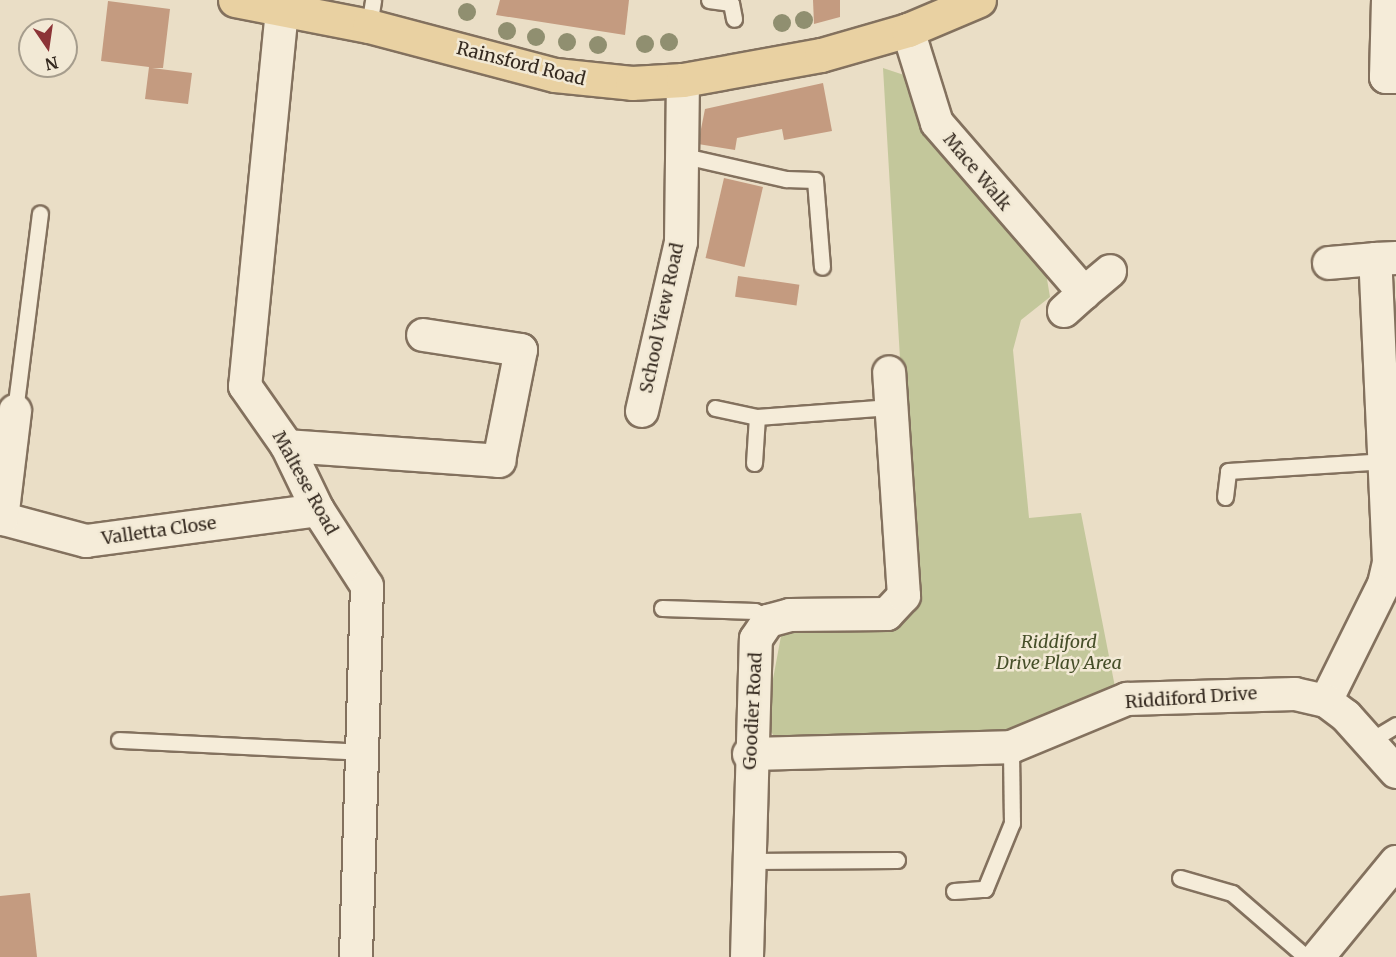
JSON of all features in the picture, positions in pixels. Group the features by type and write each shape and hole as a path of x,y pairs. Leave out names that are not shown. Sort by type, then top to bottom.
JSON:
{"main road":[{"name":"Rainsford Road","path":"235,0 282,10 371,13 593,82 683,80 821,55 908,30 979,0"}],"street":[{"path":"1388,0 1386,77 1396,77"},
{"name":"Maltese Road","path":"282,10 245,386 287,446 318,510 367,586 364,752 356,957"},
{"name":"Mace Walk","path":"908,30 937,123 1074,302 1110,271"},
{"name":"School View Road","path":"642,411 681,242 680,155 683,80"},
{"path":"1329,263 1386,259 1387,461 1392,562 1326,701 1396,772"},
{"path":"287,446 499,460 521,350 423,335"},
{"path":"768,621 790,615 887,614 904,596 889,373"},
{"name":"Valletta Close","path":"15,411 1,518 86,541 318,510"},
{"name":"Goodier Road","path":"747,957 749,754 756,639 768,621"},
{"name":"Riddiford Drive","path":"749,754 1011,747 1127,699 1232,693 1295,694 1326,701"},
{"path":"1318,957 1396,862"}],"lane":[{"path":"709,0 731,3 734,19"},
{"path":"680,155 815,180 822,267"},
{"path":"15,411 40,214"},
{"path":"715,408 757,417 891,406"},
{"path":"754,463 757,417"},
{"path":"1225,497 1228,471 1387,461"},
{"path":"662,608 755,611 768,621"},
{"path":"1368,742 1396,724"},
{"path":"118,740 364,752"},
{"path":"954,891 985,889 1012,823 1011,747"},
{"path":"749,861 897,860"},
{"path":"1180,878 1232,893 1306,957"}],"green space":[{"name":"Riddiford Drive Play Area","path":"883,68 904,75 929,136 1046,273 1050,297 1021,320 1013,350 1029,518 1081,513 1115,687 1010,730 775,738 765,722 781,636 789,628 914,598"}],"building":[{"path":"500,0 629,0 625,35 496,15"},
{"path":"813,0 840,0 840,17 814,24"},
{"path":"108,1 170,9 163,68 152,68 192,73 188,104 145,99 149,67 101,61"},
{"path":"823,83 832,131 784,140 782,129 737,138 735,150 698,144 705,109"},
{"path":"724,178 763,187 745,267 706,258"},
{"path":"738,276 799,285 796,305 735,297"},
{"path":"30,893 37,957 0,957 0,896"}]}
